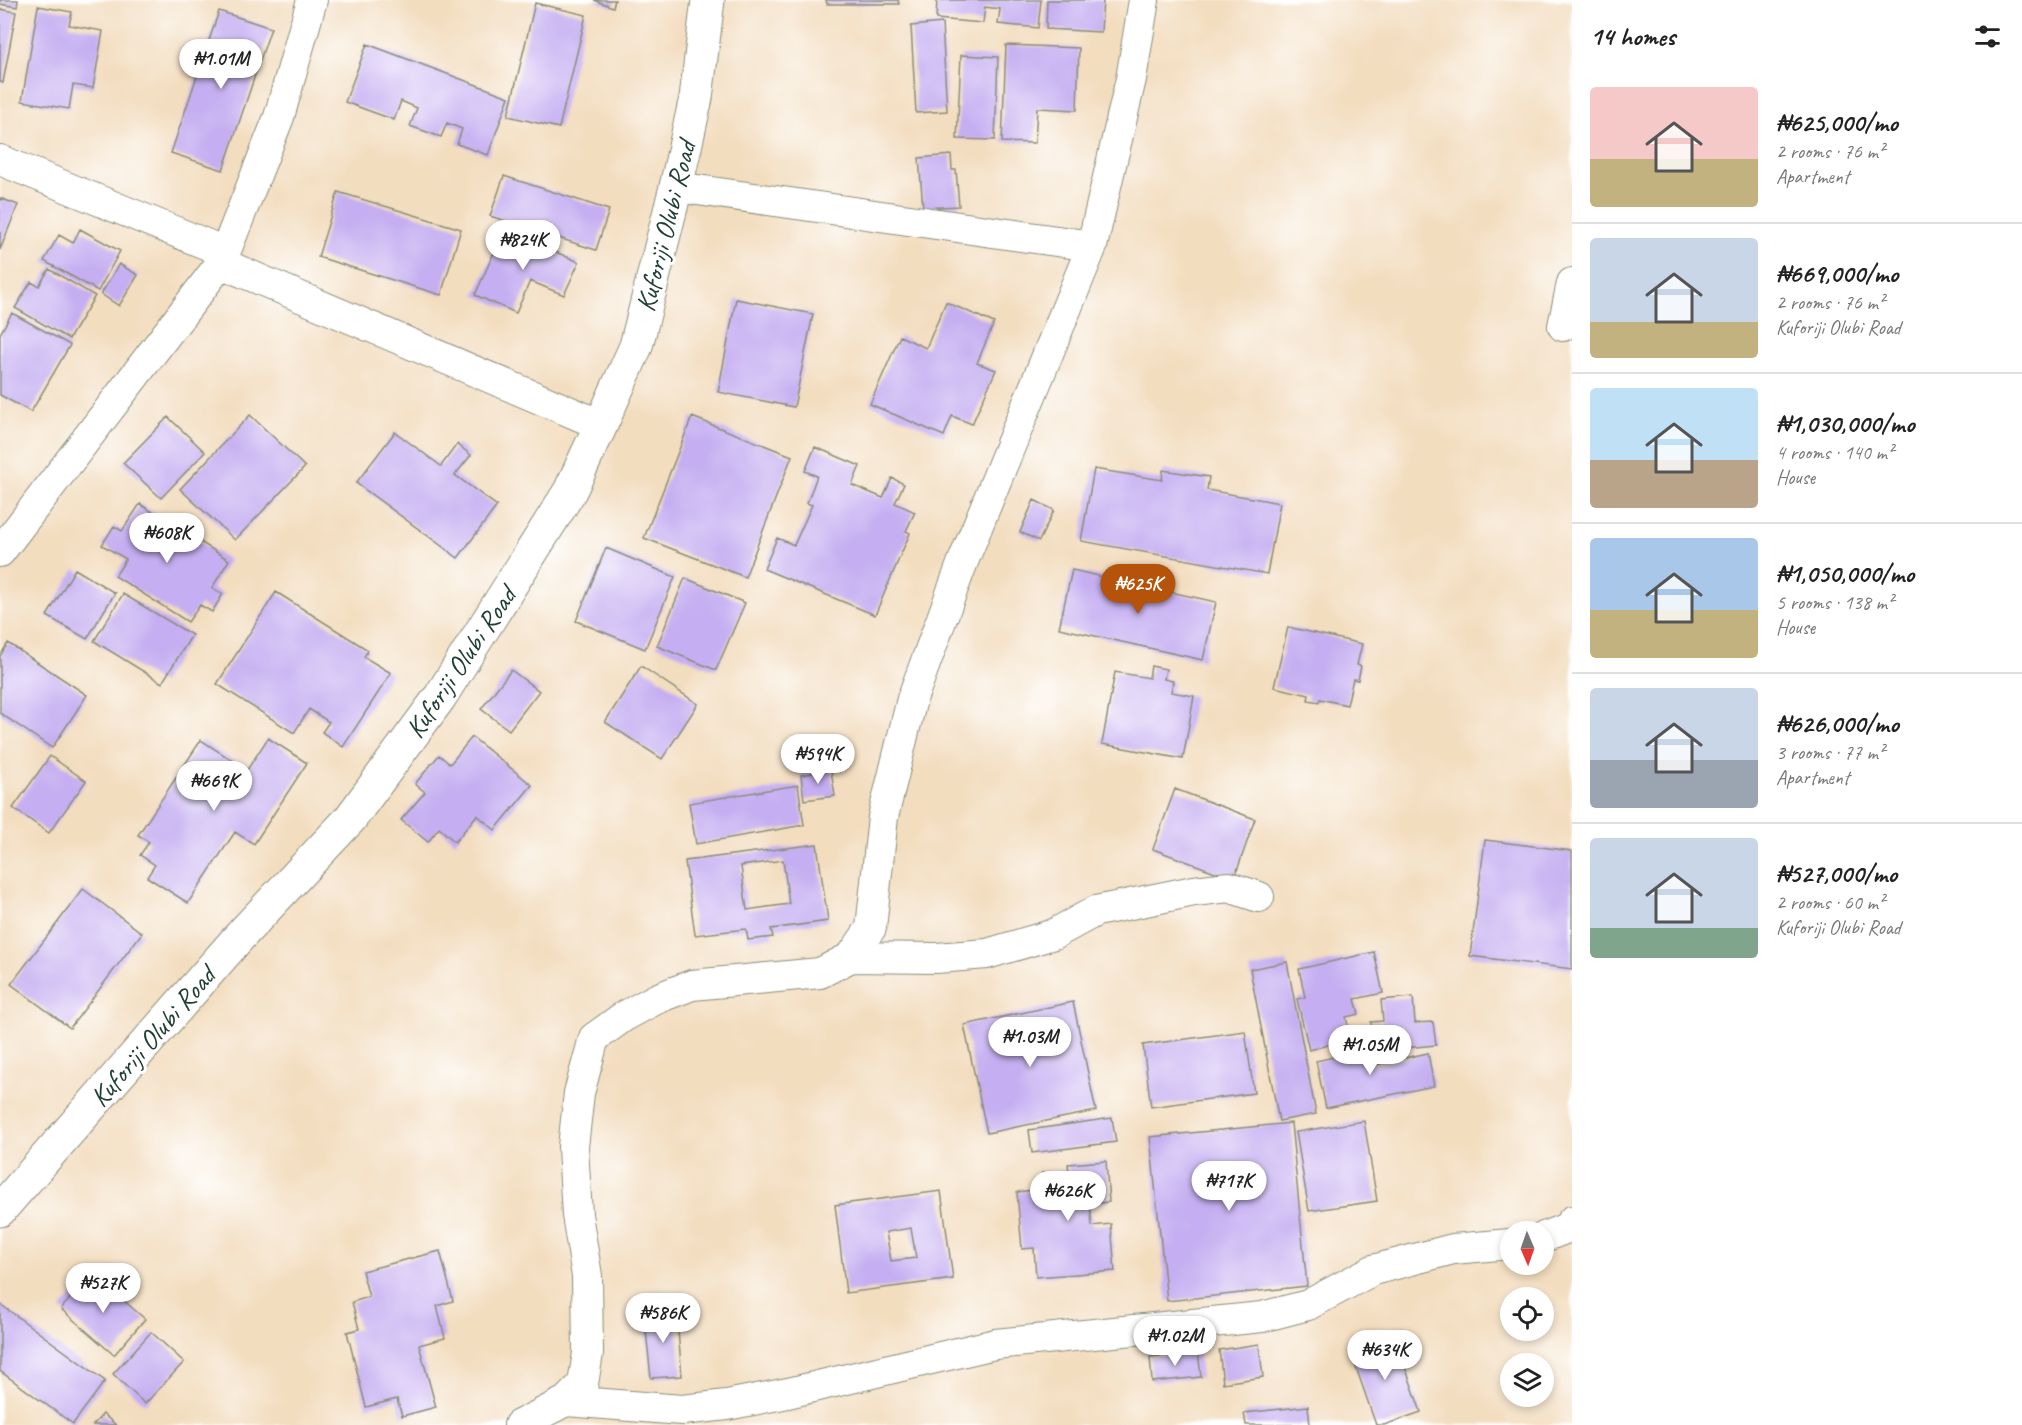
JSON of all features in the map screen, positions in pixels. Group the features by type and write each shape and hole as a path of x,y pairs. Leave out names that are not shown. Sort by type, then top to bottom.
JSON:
{"street":[{"path":"0,552 223,258 279,117 312,0"},
{"name":"Kuforiji Olubi Road","path":"0,1210 240,936 350,819 440,697 570,491 602,426 636,346 696,98 708,0"},
{"path":"852,957 871,928 883,817 912,699 962,564 1092,246 1131,79 1144,0"},
{"path":"0,160 602,426"},
{"path":"676,187 1092,246"},
{"path":"1563,326 1572,283"},
{"path":"519,1425 566,1401 583,1384 588,1353 587,1276 577,1215 573,1147 579,1094 594,1038 623,1017 692,985 820,973 852,957 936,958 987,954 1054,934 1096,911 1194,891 1229,887 1259,897"},
{"path":"1554,1233 1567,1228 1572,1221"},
{"path":"566,1401 682,1410 727,1405 788,1393 995,1344 1262,1317 1308,1305 1373,1270 1453,1249 1500,1245"}],"building":[{"path":"0,0 18,0 17,7 0,4"},
{"path":"594,0 615,0 613,7"},
{"path":"826,0 898,0 899,4 827,4"},
{"path":"937,0 1041,0 1038,28 998,24 1000,9 985,7 983,23 936,19"},
{"path":"1047,0 1103,0 1101,32 1046,29"},
{"path":"535,3 586,15 559,128 508,116"},
{"path":"38,6 72,12 69,25 103,31 93,88 73,85 69,109 22,101"},
{"path":"0,9 16,12 3,83 0,82"},
{"path":"219,11 271,28 223,170 171,153"},
{"path":"942,23 947,111 916,113 911,26"},
{"path":"367,44 509,97 488,155 457,144 462,129 447,123 441,137 410,126 417,108 401,101 394,120 345,102"},
{"path":"1006,45 1079,48 1077,110 1037,108 1035,143 1002,142"},
{"path":"961,55 998,57 995,140 957,139"},
{"path":"951,155 952,170 956,170 959,206 923,208 919,158"},
{"path":"504,176 609,210 596,250 490,216"},
{"path":"338,192 461,229 441,295 318,257"},
{"path":"0,198 18,205 0,250"},
{"path":"80,229 120,251 98,291 44,261 59,235 73,243"},
{"path":"504,230 579,262 564,295 530,281 516,313 475,295"},
{"path":"119,264 138,275 119,306 101,294"},
{"path":"49,269 95,296 69,339 15,308 31,282 39,286"},
{"path":"736,299 813,314 794,407 718,392"},
{"path":"946,302 994,323 977,363 996,370 972,424 952,416 944,436 870,404 900,336 926,348"},
{"path":"12,313 70,345 31,412 0,395 0,334"},
{"path":"250,415 305,467 235,540 180,489"},
{"path":"168,417 205,452 161,498 123,463"},
{"path":"692,417 792,456 745,577 644,538"},
{"path":"395,432 441,466 457,444 471,455 455,475 497,506 458,558 356,483"},
{"path":"815,447 860,466 852,485 883,498 892,478 904,484 895,503 915,512 906,531 910,533 875,615 764,569 777,538 794,545 812,505 807,503 817,476 805,471"},
{"path":"1094,469 1162,480 1163,470 1209,477 1207,490 1280,503 1267,574 1081,541"},
{"path":"1034,500 1054,510 1039,541 1020,532"},
{"path":"140,504 229,560 212,588 223,594 212,612 200,605 188,622 115,576 126,559 102,545 114,526 122,531"},
{"path":"606,548 675,577 645,649 576,621"},
{"path":"75,569 115,593 87,639 47,616"},
{"path":"1072,570 1216,602 1203,660 1059,628"},
{"path":"685,578 745,603 716,670 657,646"},
{"path":"276,592 368,650 364,657 391,673 343,747 322,732 329,722 309,709 294,733 217,684"},
{"path":"123,594 192,635 162,683 94,641"},
{"path":"1288,627 1362,644 1357,665 1361,666 1358,680 1353,679 1347,705 1320,699 1319,702 1308,700 1309,695 1274,687"},
{"path":"8,643 87,695 52,748 0,713 0,656"},
{"path":"641,666 698,704 662,759 605,722"},
{"path":"1151,666 1166,669 1164,679 1173,681 1171,692 1194,696 1183,759 1102,744 1115,672 1149,678"},
{"path":"511,670 539,691 509,730 481,709"},
{"path":"472,737 532,785 495,830 477,815 455,842 439,828 428,842 401,820 425,792 415,784 439,755 450,764"},
{"path":"268,738 307,763 254,844 235,832 188,903 147,877 155,865 140,855 149,842 138,835 201,740 247,770"},
{"path":"50,756 86,781 49,833 13,808"},
{"path":"831,770 835,796 804,800 801,775"},
{"path":"798,785 804,825 696,844 689,803"},
{"path":"1175,789 1255,819 1234,879 1153,849"},
{"path":"1485,840 1572,851 1572,969 1470,956"},
{"path":"817,844 828,921 771,929 773,937 748,940 746,929 695,935 685,861","holes":["783,860 789,904 747,910 741,866"]},
{"path":"83,889 142,933 70,1028 11,984"},
{"path":"1374,952 1383,993 1355,999 1359,1014 1346,1017 1350,1034 1331,1038 1332,1044 1309,1050 1297,999 1305,997 1299,969"},
{"path":"1287,962 1316,1114 1279,1121 1250,969"},
{"path":"1413,997 1415,1023 1433,1022 1436,1045 1394,1049 1393,1043 1374,1046 1371,1022 1383,1021 1381,1000"},
{"path":"1073,1002 1096,1111 987,1133 964,1025"},
{"path":"1245,1031 1254,1093 1151,1107 1143,1045"},
{"path":"1367,1039 1373,1065 1428,1053 1434,1086 1326,1108 1316,1061 1343,1055 1341,1045"},
{"path":"1112,1118 1116,1142 1032,1153 1029,1130"},
{"path":"1364,1121 1377,1201 1309,1211 1296,1132"},
{"path":"1291,1123 1307,1286 1167,1301 1150,1137"},
{"path":"1106,1161 1109,1202 1090,1204 1092,1226 1111,1224 1115,1271 1036,1277 1034,1248 1022,1249 1017,1192 1043,1189 1042,1173 1069,1171 1068,1164"},
{"path":"941,1191 953,1279 846,1293 835,1205","holes":["911,1228 916,1258 891,1261 886,1232"]},
{"path":"440,1251 453,1301 437,1306 445,1338 419,1345 436,1407 402,1416 397,1399 366,1407 347,1332 359,1329 352,1302 369,1297 362,1271"},
{"path":"92,1273 145,1319 114,1355 61,1309"},
{"path":"0,1304 105,1381 73,1424 0,1371"},
{"path":"676,1309 682,1376 651,1378 644,1312"},
{"path":"151,1332 184,1362 145,1404 113,1374"},
{"path":"1394,1335 1421,1412 1384,1425 1376,1425 1350,1350"},
{"path":"1259,1344 1263,1377 1223,1383 1219,1350"},
{"path":"1198,1351 1201,1377 1152,1382 1150,1357"},
{"path":"1308,1406 1310,1425 1246,1425 1244,1413"},
{"path":"103,1414 116,1425 93,1425"}]}
